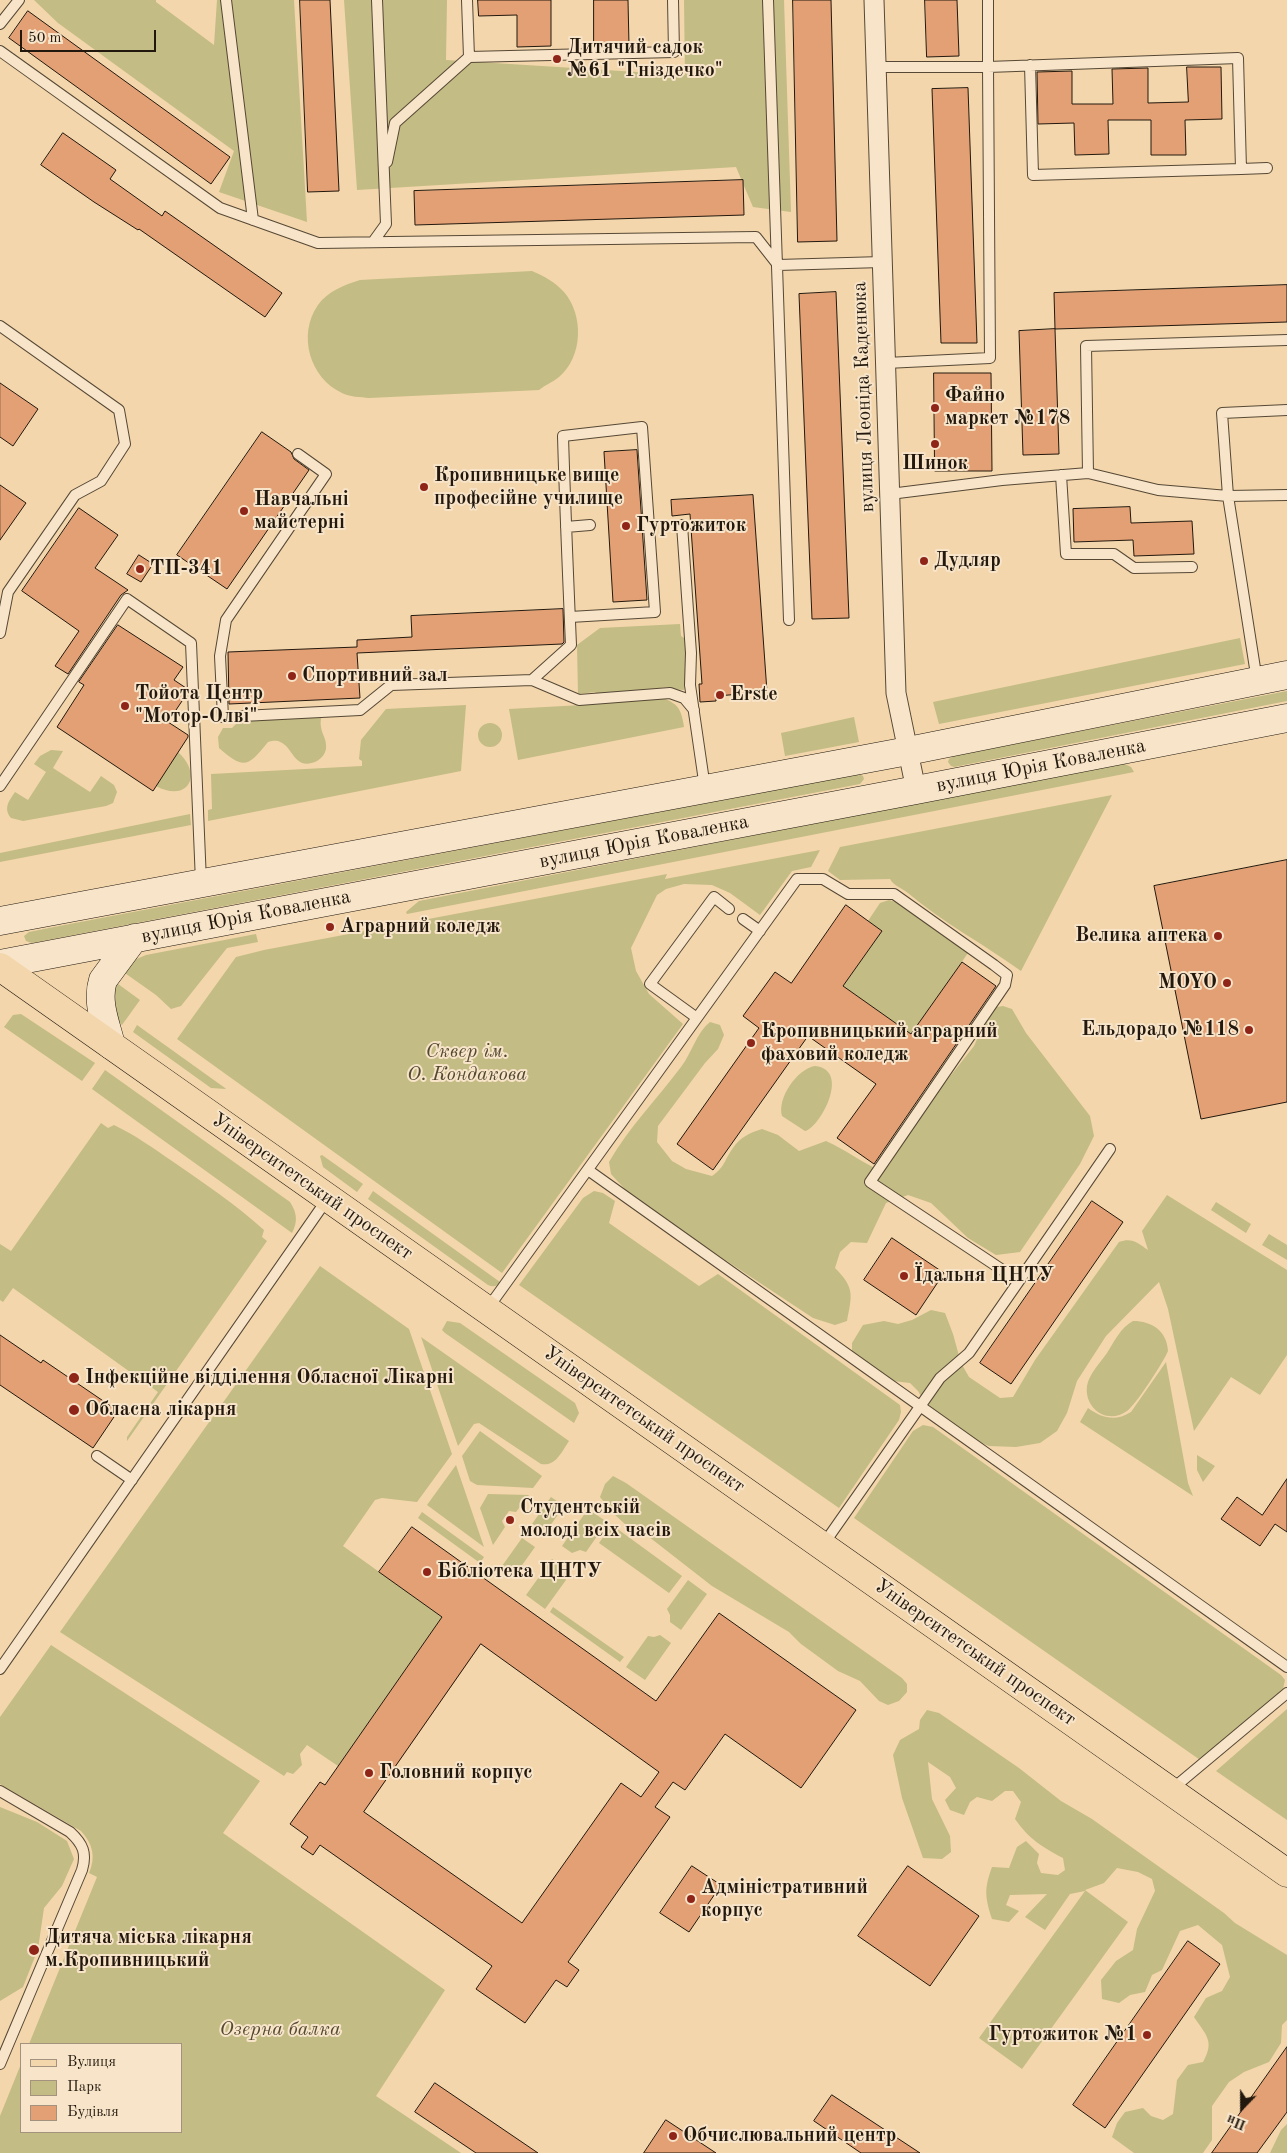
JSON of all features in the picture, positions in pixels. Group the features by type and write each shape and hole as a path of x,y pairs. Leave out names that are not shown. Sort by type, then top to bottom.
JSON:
{"main road":[{"name":"вулиця Юрія Коваленка","path":"0,921 908,751 1287,675"},
{"name":"вулиця Юрія Коваленка","path":"0,965 1287,718"},
{"path":"111,1045 101,1007 101,988 103,980 134,938"},
{"name":"Університетський проспект","path":"0,965 1287,1873"}],"street":[{"name":"вулиця Леоніда Каденюка","path":"874,0 896,693 916,790"},
{"path":"23,983 41,956"}],"lane":[{"path":"0,24 19,0"},
{"path":"226,0 253,220"},
{"path":"373,242 386,224 377,0"},
{"path":"467,0 469,57"},
{"path":"384,179 395,123 469,57 674,52 673,0"},
{"path":"768,0 789,620"},
{"path":"886,363 990,358 988,0"},
{"path":"0,51 220,208 318,243 756,237 778,265"},
{"path":"876,66 988,67 1238,58 1241,169"},
{"path":"1030,65 1033,175 1268,168"},
{"path":"778,265 882,262"},
{"path":"0,326 119,410 124,444 101,481 74,495 8,592 0,633"},
{"path":"1088,473 1086,346 1287,340"},
{"path":"1257,681 1228,496 1222,413 1287,410"},
{"path":"532,680 571,645 563,436 642,427 655,612 570,618"},
{"path":"298,454 326,474 226,620 220,656 223,717 360,710 391,685 532,680 579,700 670,693 684,698 694,710"},
{"path":"890,494 1002,480 1088,473 1158,490 1228,496 1287,495"},
{"path":"1061,475 1066,554 1114,554 1134,568 1192,567"},
{"path":"566,527 590,525"},
{"path":"682,525 692,653 690,685 705,789"},
{"path":"0,786 127,600 191,643 201,883"},
{"path":"486,1309 798,879 822,878 848,894 894,894 1007,975 1005,985 870,1182 1019,1281"},
{"path":"697,1018 650,984 714,897 729,909"},
{"path":"744,919 760,931"},
{"path":"823,1546 940,1378 968,1353 1110,1149"},
{"path":"588,1170 1287,1667"},
{"path":"0,1669 328,1198"},
{"path":"97,1456 132,1480"},
{"path":"1170,1791 1287,1693"},
{"path":"0,1791 70,1832 78,1839 85,1852 82,1870 0,2064"}],"green space":[{"path":"34,0 156,0 156,2 214,45 217,0 294,0 307,222 219,192 234,151 58,23"},
{"path":"344,0 447,0 446,60 685,75 684,0 784,0 791,212 753,207 736,167 357,190"},
{"path":"532,271 557,285 564,292 571,301 578,324 578,336 573,359 559,377 539,390 369,398 352,396 331,386 322,377 310,355 308,329 312,317 322,300 342,286 360,280"},
{"path":"680,624 687,658 687,677 684,690 668,687 651,689 677,706 684,727 518,760 509,709 600,704 595,692 578,694 577,645 600,628"},
{"path":"1240,638 1245,664 939,724 933,702"},
{"path":"1287,691 1287,701 954,767 948,762 953,756"},
{"path":"466,705 461,771 208,821 208,810 212,809 211,774 362,766 362,761 359,759 361,740 386,709"},
{"path":"322,715 321,725 326,742 326,751 319,760 309,764 299,761 284,744 277,741 268,742 255,757 245,763 234,760 219,748 218,737 223,728 232,728 240,720"},
{"path":"854,717 859,742 785,756 781,733"},
{"path":"490,723 498,727 502,735 498,743 490,747 482,743 478,735 482,727"},
{"path":"51,750 63,751 53,768 90,792 101,776 114,785 117,792 113,803 106,806 23,821 11,818 7,808 11,798 15,792 28,800 46,772 34,764 40,756"},
{"path":"178,752 186,761 190,770 191,778 188,784 183,789 176,791 156,786"},
{"path":"1123,763 1131,767 1134,772 407,914 406,912 419,901"},
{"path":"859,774 864,779 860,784 32,943 26,941 24,936 29,932 54,927"},
{"path":"1112,795 1021,971 935,914 890,879 840,880 828,871 840,847"},
{"path":"190,814 191,825 0,862 0,853"},
{"name":"Сквер ім. О. Кондакова","path":"820,850 811,867 792,871 760,915 730,893 712,885 684,884 666,889 657,895 631,948 636,971 649,994 683,1024 502,1273 177,1039 236,957 264,950 667,874 665,879"},
{"path":"889,900 896,902 968,953 911,1034 843,986 882,931 868,921 880,903"},
{"path":"256,934 258,942 227,948 181,1006 171,1009 156,995 122,971 132,961 146,955"},
{"path":"114,981 140,1000 122,1025 114,1016"},
{"path":"1003,1006 1012,1009 1026,1033 1090,1116 1094,1136 1080,1164 1020,1252 996,1255 968,1238 931,1203 908,1195 886,1203 867,1243 851,1242 840,1252 835,1268 846,1281 851,1298 847,1321 835,1325 813,1318 689,1236 660,1221 633,1198 611,1174 609,1162 617,1149 681,1067 701,1032 710,1022 720,1025 724,1035 718,1049 705,1063 658,1126 657,1142 672,1161 686,1169 712,1176 722,1166 730,1152 742,1138 762,1129 778,1135 799,1151 826,1141 881,1171 889,1165 929,1103 974,1046 991,1008"},
{"path":"21,1014 95,1063 82,1081 4,1027 13,1015"},
{"path":"137,1025 226,1089 211,1088 133,1032"},
{"path":"815,1066 826,1070 831,1078 832,1088 824,1111 818,1121 805,1131 782,1116 781,1109 785,1093 795,1078 808,1068"},
{"path":"105,1070 290,1202 296,1217 292,1233 92,1089"},
{"path":"101,1123 108,1128 114,1125 129,1133 208,1186 264,1230 262,1237 267,1241 127,1441 127,1437 158,1392 13,1288 3,1302 0,1300 0,1244 11,1251"},
{"path":"322,1155 363,1184 357,1192 323,1167 320,1156"},
{"path":"373,1191 500,1282 499,1284 495,1286 488,1285 368,1199"},
{"path":"594,1191 603,1193 615,1201 609,1223 699,1286 718,1274 900,1405 899,1420 839,1508 519,1285 583,1198"},
{"path":"1167,1195 1287,1270 1287,1355 1260,1395 1231,1377 1194,1431 1168,1309 1159,1282 1106,1336 1077,1381 1067,1413 1057,1431 1040,1443 1016,1447 989,1446 964,1436 931,1414 918,1391 910,1383 875,1379 852,1360 852,1343 863,1325 884,1321 898,1324 912,1320 931,1310 945,1313 961,1363 969,1377 1000,1398 1013,1397 1035,1360 1119,1242 1131,1240 1148,1250 1142,1231"},
{"path":"1216,1202 1251,1224 1246,1233 1211,1210"},
{"path":"1269,1234 1287,1245 1287,1260 1262,1245"},
{"path":"320,1266 409,1329 452,1454 417,1502 382,1498 375,1500 343,1546 442,1617 338,1766 307,1745 300,1754 302,1765 293,1774 287,1772 284,1776 60,1632"},
{"path":"447,1321 460,1323 575,1403 579,1413 574,1423 445,1333 442,1330"},
{"path":"1133,1321 1140,1321 1157,1328 1165,1338 1168,1351 1131,1407 1120,1415 1105,1415 1093,1408 1089,1402 1087,1394 1088,1382 1118,1335"},
{"path":"421,1337 569,1441 555,1461 541,1464 479,1423 474,1424 458,1446"},
{"path":"1166,1362 1188,1483 1193,1496 1080,1422 1088,1408 1109,1418 1120,1417 1131,1412"},
{"path":"923,1425 933,1427 1281,1675 1285,1680 1283,1689 1203,1762 854,1518 913,1431"},
{"path":"480,1431 542,1476 533,1488 477,1485 470,1481 462,1456"},
{"path":"1197,1455 1215,1466 1203,1482 1197,1470"},
{"path":"456,1465 484,1547 427,1505"},
{"path":"613,1476 626,1483 902,1678 907,1684 907,1692 899,1701 888,1705 879,1701 860,1681 838,1671 801,1644 789,1632 712,1586 644,1533 626,1525 600,1497 605,1484"},
{"path":"488,1494 529,1495 516,1512 509,1511 502,1521 505,1527 493,1545 480,1508"},
{"path":"551,1497 564,1506 545,1533 532,1524"},
{"path":"588,1509 607,1522 586,1552 580,1550 572,1553 562,1546"},
{"path":"422,1512 484,1557 480,1563 418,1518"},
{"path":"612,1525 682,1576 669,1593 599,1543"},
{"path":"522,1538 535,1547 515,1575 502,1566"},
{"path":"552,1559 562,1566 562,1573 566,1580 545,1609 526,1595"},
{"path":"688,1580 707,1594 681,1630 670,1622 670,1615 667,1609"},
{"path":"553,1607 624,1657 620,1662 550,1612"},
{"path":"660,1635 671,1643 645,1680 626,1667 648,1636"},
{"name":"Озерна балка","path":"51,1645 260,1781 223,1833 445,1990 376,2096 461,2153 0,2153 0,2116 20,2066 20,2133 182,2133 182,2043 29,2043 97,1877 89,1873 93,1856 91,1846 81,1831 0,1784 0,1717"},
{"path":"1287,1709 1287,1820 1216,1771"},
{"path":"927,1710 939,1713 1019,1768 1061,1801 1092,1819 1224,1913 1235,1923 1287,1955 1287,2020 1282,2025 1281,2043 1269,2062 1244,2072 1229,2082 1212,2106 1212,2140 1203,2153 1134,2153 1112,2137 1117,2123 1125,2112 1143,2108 1151,2116 1163,2120 1173,2114 1177,2080 1188,2065 1203,2062 1207,2055 1209,2043 1194,2017 1206,1998 1222,1991 1230,1977 1222,1945 1198,1925 1180,1931 1162,1970 1152,1975 1145,1992 1130,1995 1119,2003 1102,1999 1101,1980 1116,1961 1133,1950 1137,1929 1155,1891 1152,1879 1138,1872 1117,1868 1104,1883 1085,1890 1128,1922 1022,2069 979,2038 1085,1891 1070,1894 1045,1930 1025,1917 1047,1894 1010,1895 1006,1905 1019,1911 1009,1922 992,1919 986,1893 992,1867 1009,1868 1017,1847 1026,1841 1039,1854 1037,1863 1041,1873 1058,1875 1065,1870 1063,1858 1036,1842 1015,1819 1021,1802 1013,1791 1005,1791 992,1801 977,1797 970,1802 964,1815 950,1810 945,1800 956,1788 950,1777 928,1762 932,1799 950,1836 951,1852 942,1859 923,1858 902,1798 893,1755 900,1740 919,1729 920,1720"},
{"path":"0,1807 37,1822 67,1841 74,1859 62,1886 44,1908 38,1949 23,1987 0,2001"},
{"path":"1287,2124 1287,2153 1270,2153 1281,2130"}],"building":[{"path":"300,0 330,0 339,191 308,192"},
{"path":"478,0 551,0 551,46 517,47 517,15 479,16"},
{"path":"594,0 628,0 629,46 594,47"},
{"path":"793,0 831,0 837,241 798,242"},
{"path":"925,0 957,0 959,56 927,57"},
{"path":"28,11 230,157 211,184 9,38"},
{"path":"1187,67 1221,67 1222,119 1185,120 1186,155 1151,155 1151,120 1108,120 1109,154 1075,155 1074,123 1038,124 1037,72 1072,71 1072,104 1113,104 1112,69 1148,68 1148,103 1188,102"},
{"path":"968,88 977,343 941,343 932,89"},
{"path":"63,133 116,170 110,179 162,216 165,211 282,293 265,317 139,229 94,202 41,165"},
{"path":"743,180 744,215 415,225 414,191"},
{"path":"1287,285 1287,322 1055,329 1054,293"},
{"path":"836,292 849,618 812,619 799,294"},
{"path":"1055,329 1059,454 1023,455 1019,331"},
{"path":"934,373 991,373 992,471 935,471"},
{"path":"0,383 38,409 13,446 0,437"},
{"name":"Навчальні майстерні","path":"262,432 291,452 294,459 309,470 227,589 177,555"},
{"name":"Гуртожиток","path":"637,450 647,600 613,602 604,452"},
{"path":"0,485 26,503 0,540"},
{"path":"753,495 767,692 716,696 716,701 700,702 699,684 702,684 690,514 672,516 671,500"},
{"path":"1130,507 1131,523 1192,521 1194,554 1134,556 1133,540 1074,542 1073,509"},
{"path":"79,508 118,535 95,568 128,590 121,595 68,674 55,666 79,631 22,591"},
{"name":"ТП-341","path":"139,555 153,564 141,582 127,574"},
{"path":"563,609 564,642 562,644 357,653 360,698 229,704 228,652 357,647 357,640 412,637 411,616"},
{"name":"Тойота Центр \"Мотор-Олві\"","path":"118,625 183,667 174,680 186,688 186,695 168,722 188,735 188,737 153,791 57,727 84,685 79,682"},
{"path":"1287,860 1287,1102 1201,1119 1154,886"},
{"path":"846,905 882,931 843,986 911,1034 962,962 996,986 874,1164 837,1138 876,1084 808,1036 713,1170 677,1144 759,1028 743,1016 775,972 791,983"},
{"path":"1092,1201 1123,1222 1011,1384 980,1363"},
{"name":"Їдальня ЦНТУ","path":"892,1238 944,1273 916,1315 864,1280"},
{"path":"0,1335 41,1363 43,1360 118,1411 93,1448 0,1385"},
{"path":"1287,1479 1287,1532 1275,1524 1260,1546 1221,1519 1237,1497 1262,1515"},
{"name":"Головний корпус","path":"412,1527 656,1701 719,1613 856,1710 801,1788 725,1734 685,1790 673,1782 655,1807 670,1817 568,1962 579,1970 567,1987 556,1980 525,2023 476,1989 492,1966 320,1845 313,1855 301,1847 308,1837 290,1824 320,1782 325,1785 442,1617 379,1572","holes":["481,1644 659,1772 641,1797 621,1783 522,1923 364,1812"]},
{"name":"Адміністративний корпус","path":"692,1866 721,1885 689,1932 660,1913"},
{"path":"908,1866 979,1916 930,1986 858,1936"},
{"name":"Гуртожиток №1","path":"1188,1941 1220,1964 1105,2128 1073,2105"},
{"path":"1287,2047 1287,2112 1257,2153 1212,2153"},
{"path":"435,2083 538,2153 476,2153 415,2112"},
{"path":"832,2095 920,2153 861,2153 814,2121"},
{"name":"Обчислювальний центр","path":"666,2120 716,2153 644,2153"}],"place":[{"name":"Дитячий садок №61 \"Гніздечко\"","path":"557,59"},
{"name":"Файно маркет №178","path":"935,408"},
{"name":"Шинок","path":"935,444"},
{"name":"Кропивницьке вище професійне училище","path":"424,487"},
{"name":"Навчальні майстерні","path":"244,511"},
{"name":"Гуртожиток","path":"626,526"},
{"name":"Дудляр","path":"924,561"},
{"name":"ТП-341","path":"140,569"},
{"name":"Спортивний зал","path":"292,676"},
{"name":"Erste","path":"720,695"},
{"name":"Тойота Центр \"Мотор-Олві\"","path":"125,706"},
{"name":"Аграрний коледж","path":"330,927"},
{"name":"Велика аптека","path":"1218,936"},
{"name":"MOYO","path":"1227,983"},
{"name":"Ельдорадо №118","path":"1249,1030"},
{"name":"Кропивницький аграрний фаховий коледж","path":"751,1043"},
{"name":"Їдальня ЦНТУ","path":"904,1276"},
{"name":"Інфекційне відділення Обласної Лікарні","path":"74,1378"},
{"name":"Обласна лікарня","path":"74,1410"},
{"name":"Студентській молоді всіх часів","path":"510,1520"},
{"name":"Бібліотека ЦНТУ","path":"427,1572"},
{"name":"Головний корпус","path":"369,1773"},
{"name":"Адміністративний корпус","path":"691,1899"},
{"name":"Дитяча міська лікарня м.Кропивницький","path":"34,1950"},
{"name":"Гуртожиток №1","path":"1147,2035"},
{"name":"Обчислювальний центр","path":"673,2136"}]}
